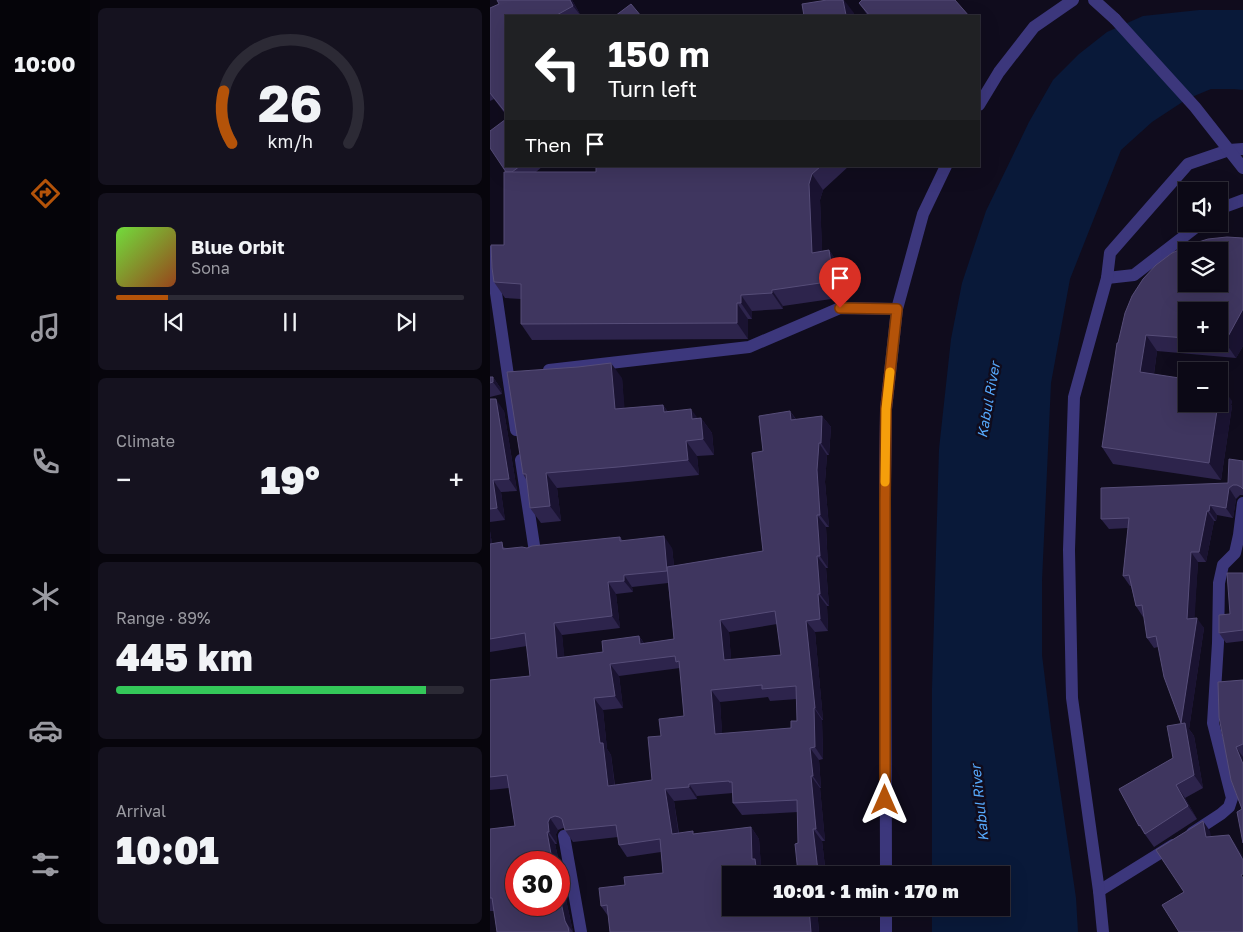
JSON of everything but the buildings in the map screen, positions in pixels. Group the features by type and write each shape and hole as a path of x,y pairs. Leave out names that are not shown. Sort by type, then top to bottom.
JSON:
{"street":[{"path":"980,103 999,72 1034,26 1073,0"},
{"path":"1094,0 1114,19 1195,107 1243,168"},
{"path":"1103,932 1072,698 1069,550 1074,397 1107,278 1110,254 1188,164 1229,150 1243,149"},
{"path":"886,866 886,409 897,309 923,214 946,167"},
{"path":"1228,206 1243,200"},
{"path":"1107,278 1134,275 1190,232"},
{"path":"490,252 512,374 511,401 535,552"},
{"path":"536,371 749,346 840,308 897,309"},
{"path":"497,404 511,401"},
{"path":"1099,891 1204,826 1229,807 1232,798 1213,723 1218,643 1219,583 1223,565 1235,552 1240,535 1243,503"},
{"path":"564,836 581,932"},
{"path":"886,916 886,932"}],"water":[{"name":"Kabul River","path":"1199,10 1243,10 1243,90 1211,89 1187,99 1152,122 1121,150 1070,279 1051,383 1042,581 1042,655 1076,898 1078,932 932,932 932,916 1010,916 1010,866 932,866 932,689 939,449 951,339 962,283 986,211 1029,122 1053,80 1079,54 1107,32 1143,16"}],"slow traffic":[{"path":"885,482 886,409 890,372"}],"route":[{"path":"840,308 897,309 886,409 885,800"}]}
